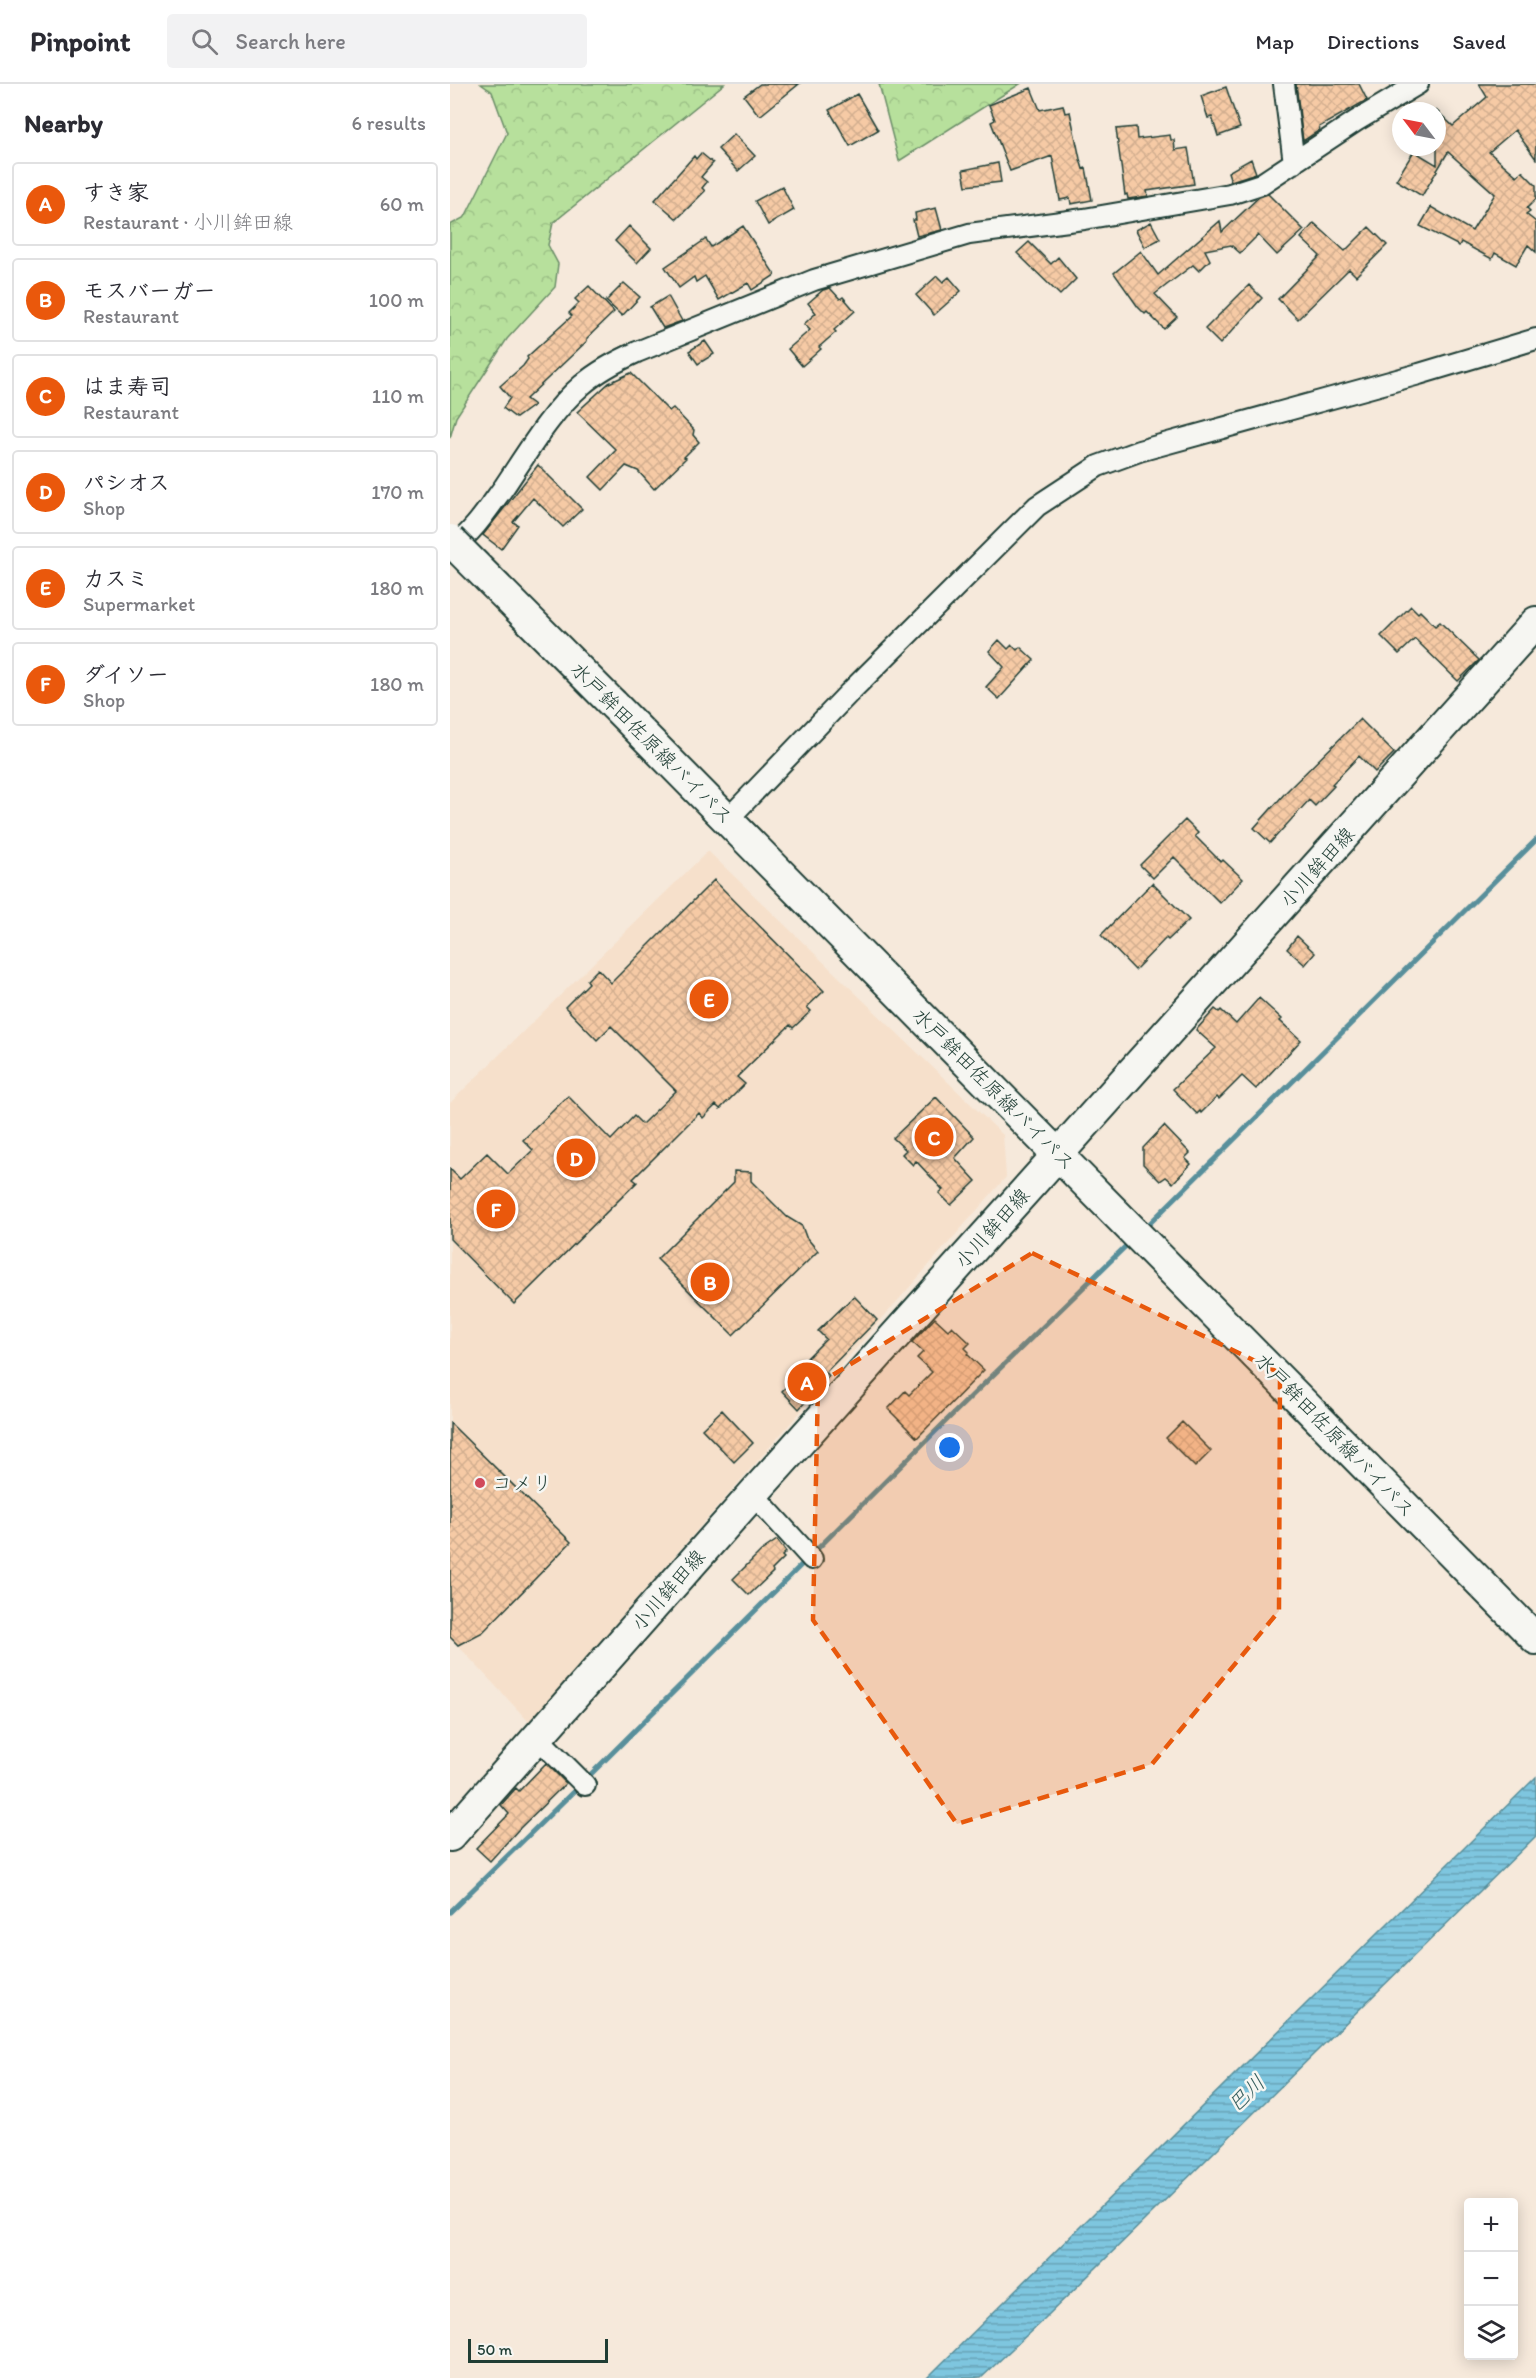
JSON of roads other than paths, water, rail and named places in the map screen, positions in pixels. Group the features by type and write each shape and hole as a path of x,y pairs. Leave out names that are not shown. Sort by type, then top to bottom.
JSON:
{"main road":[{"name":"水戸鉾田佐原線バイパス","path":"450,540 1536,1639"},
{"name":"小川鉾田線","path":"450,1836 753,1494 1536,622"}],"street":[{"path":"1284,84 1294,163"},
{"path":"450,549 480,521 546,426 580,386 609,365 814,280 969,234 1084,219 1230,194 1261,184 1356,121 1418,84"},
{"path":"728,819 849,693 1037,506 1098,466 1139,451 1419,374 1536,339"},
{"path":"753,1494 809,1555"},
{"path":"538,1738 581,1781"}],"water":[{"name":"巴川","path":"1536,1777 1536,1836 1043,2320 981,2378 927,2378"}],"waterway":[{"path":"1144,1229 1536,840"},
{"path":"586,1779 950,1417 1130,1242"},
{"path":"450,1912 580,1785"}],"place":[{"name":"カスミ","path":"709,999"},
{"name":"はま寿司","path":"934,1137"},
{"name":"パシオス","path":"576,1158"},
{"name":"ダイソー","path":"496,1209"},
{"name":"モスバーガー","path":"710,1282"},
{"name":"すき家","path":"807,1382"},
{"name":"コメリ","path":"480,1483"}]}
